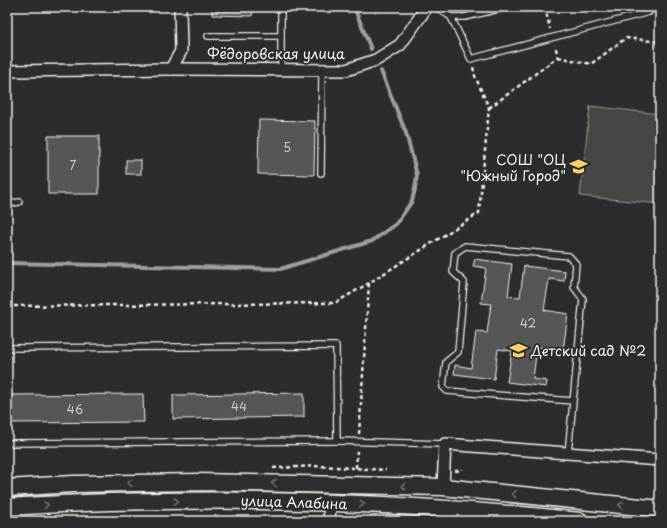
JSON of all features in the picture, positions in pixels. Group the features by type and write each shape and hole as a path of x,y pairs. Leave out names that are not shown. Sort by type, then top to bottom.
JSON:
{"street":[{"path":"171,69 181,51 180,7"},
{"name":"Фёдоровская улица","path":"7,71 171,69 346,70 376,60 400,45 427,7"},
{"path":"443,487 446,444 660,460"},
{"path":"7,488 73,484 198,482 443,487 574,499 660,509"},
{"path":"552,520 553,498"},
{"path":"574,499 576,521"},
{"name":"улица Алабина","path":"7,507 119,502 217,500 442,508 552,520 576,521"},
{"path":"329,521 330,503"}],"lane":[{"path":"281,7 281,70"},
{"path":"436,7 451,17 471,59 649,12 648,7"},
{"path":"451,17 465,17 507,7"},
{"path":"208,36 281,36"},
{"path":"320,173 322,70"},
{"path":"7,204 19,202"},
{"path":"568,453 573,402 583,299 574,287 576,264 569,256 465,246 455,253 453,272 464,282 458,352 446,362 443,387 447,391 573,402"},
{"path":"7,348 336,346 337,441"},
{"path":"7,443 337,441 446,444"}],"path":[{"path":"545,7 558,57"},
{"path":"489,108 558,57 590,64 626,38 660,42"},
{"path":"7,306 335,303 479,213 489,108 475,76 471,59"},
{"path":"356,468 369,283"}],"shaded area":[{"path":"590,106 660,114 660,204 580,196"}],"building":[{"path":"212,7 253,7 252,16 212,15"},
{"path":"259,120 315,121 314,175 258,174"},
{"path":"48,136 99,136 99,194 48,194"},
{"path":"126,160 141,160 141,174 126,174"},
{"path":"475,259 512,264 508,296 520,297 524,266 565,271 564,281 549,279 544,310 568,314 563,351 537,347 533,379 547,381 546,387 507,382 512,351 498,349 494,379 454,374 455,365 471,368 476,332 487,333 491,304 481,303 486,268 473,266"},
{"path":"304,393 304,417 173,419 173,395"},
{"path":"143,394 144,422 7,423 7,395"}],"waterway":[{"path":"354,7 371,49"},
{"path":"7,263 280,269 372,241 396,224 412,201 417,175 406,133 381,71"}],"place":[{"name":"СОШ \"ОЦ \"Южный Город\"","path":"579,167"},
{"name":"Детский сад №2","path":"518,350"}]}
